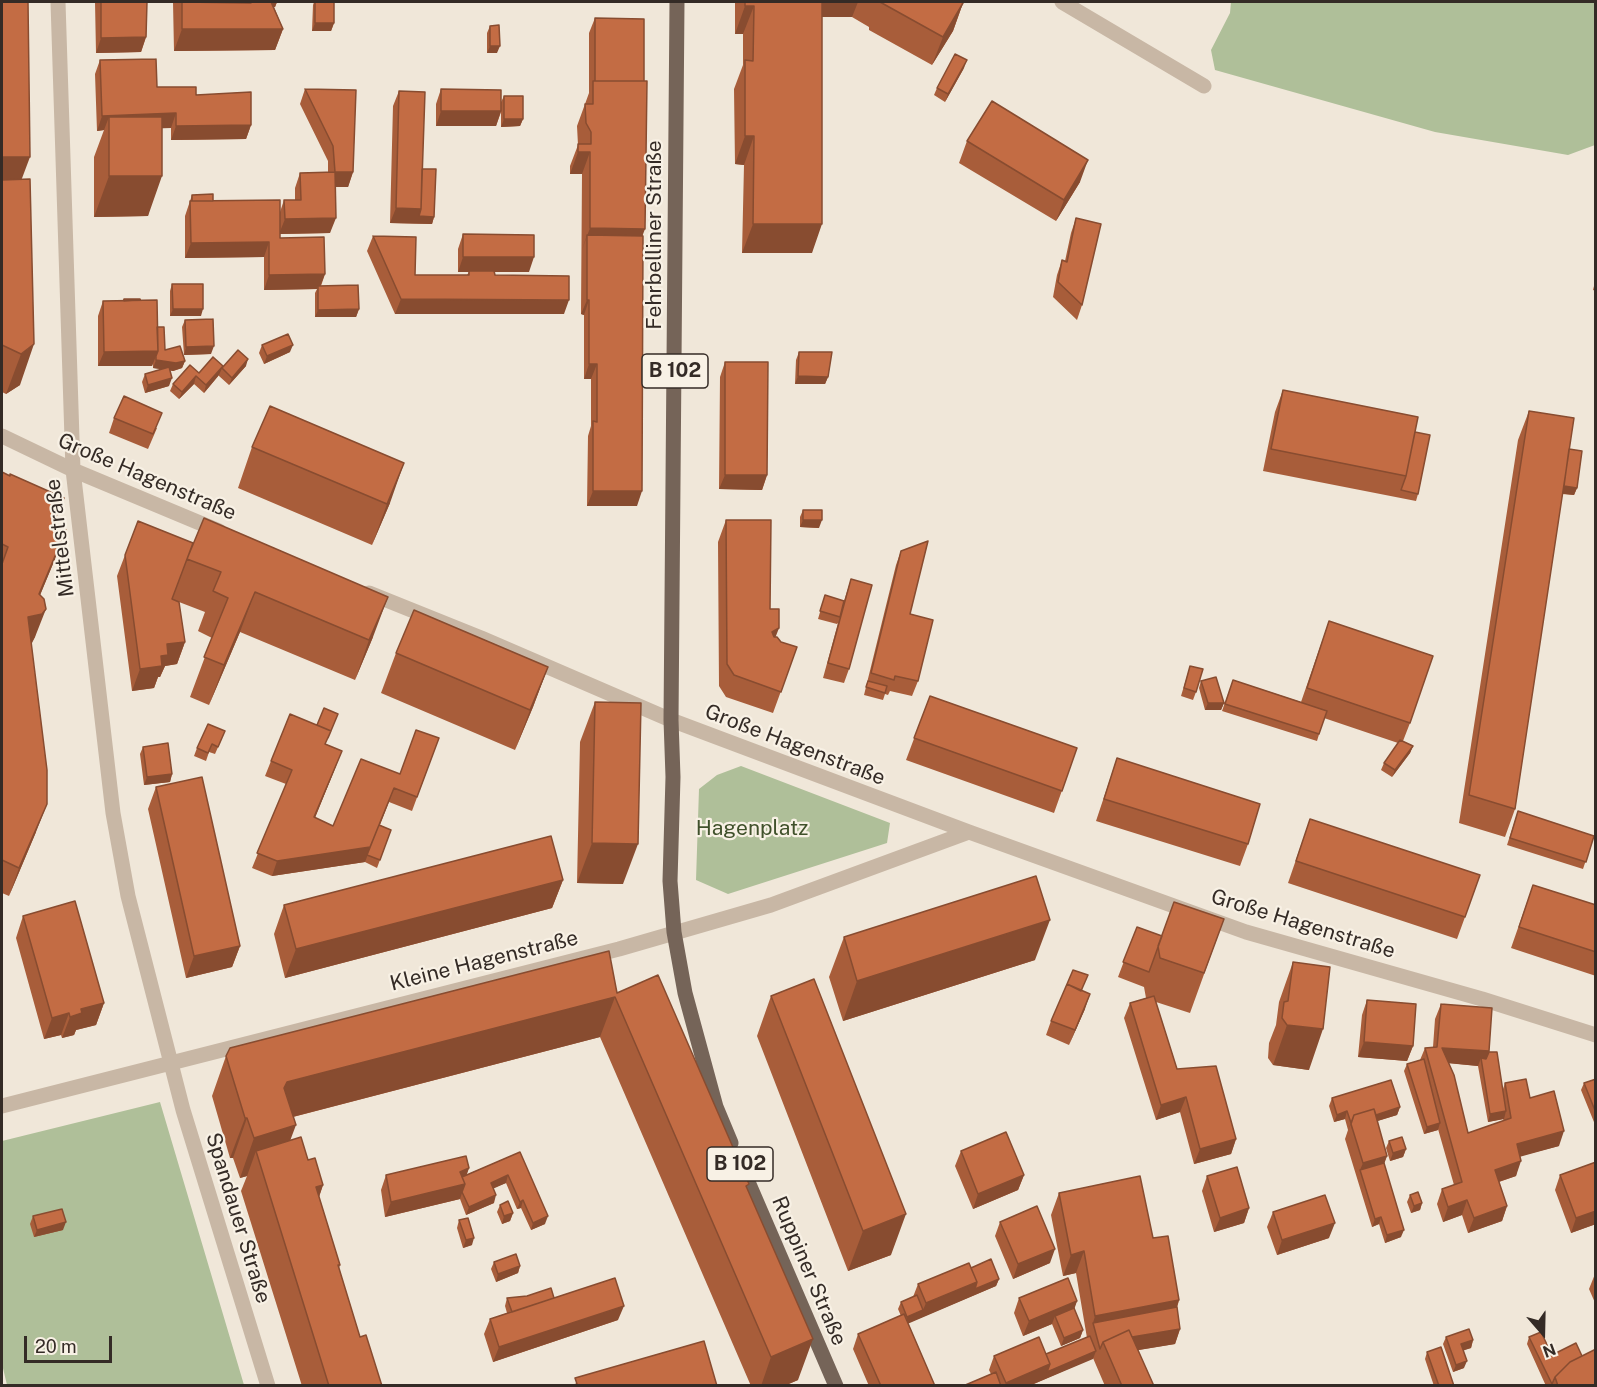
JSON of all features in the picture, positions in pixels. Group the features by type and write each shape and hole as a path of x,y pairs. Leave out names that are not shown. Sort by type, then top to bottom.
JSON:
{"main road":[{"name":"Fehrbelliner Straße","path":"671,720 677,2"},
{"name":"B 102","path":"671,720 673,777 670,881 674,932"},
{"name":"Ruppiner Straße","path":"674,932 687,1002 716,1107 836,1386"}],"street":[{"name":"Mittelstraße","path":"58,2 73,470 113,813 128,896 171,1062"},
{"path":"1062,2 1204,86"},
{"name":"Große Hagenstraße","path":"2,436 73,470 238,539"},
{"name":"Große Hagenstraße","path":"359,589 481,638 671,720 969,832 1246,932 1482,999 1596,1035"},
{"name":"Kleine Hagenstraße","path":"2,1106 607,952 771,905 969,832"},
{"name":"Spandauer Straße","path":"171,1062 186,1121 268,1386"}],"green space":[{"path":"1231,2 1595,2 1595,145 1568,155 1435,132 1215,70 1211,50 1230,13"},
{"name":"Hagenplatz","path":"741,766 890,823 887,843 728,894 696,880 699,789 717,775"},
{"path":"160,1102 244,1385 7,1385 2,1364 2,1141"}],"building":[{"path":"2,2 28,2 30,157 2,157"},
{"path":"101,2 147,2 146,37 101,38"},
{"path":"182,2 271,2 283,29 182,29"},
{"path":"315,2 334,2 334,23 315,23"},
{"path":"745,2 822,2 822,224 753,224 754,136 745,136 745,60 753,61 754,6 745,6"},
{"path":"880,2 961,2 963,3 943,37"},
{"path":"595,18 644,19 644,81 595,81"},
{"path":"499,25 500,46 490,46 490,26"},
{"path":"955,54 967,60 948,94 937,88"},
{"path":"156,59 157,87 196,87 196,95 251,92 251,125 176,126 176,113 102,116 100,60"},
{"path":"593,81 647,81 645,229 590,228 590,152 578,152 578,144 591,144 591,132 586,123 585,104 593,104"},
{"path":"305,89 356,90 353,172 335,172 333,146"},
{"path":"441,89 501,90 501,111 441,111"},
{"path":"399,91 425,92 421,209 396,208"},
{"path":"504,96 523,96 523,119 504,119"},
{"path":"992,101 1088,160 1064,200 967,141"},
{"path":"109,117 162,117 162,176 109,176"},
{"path":"422,169 436,169 434,217 419,216"},
{"path":"335,172 336,218 285,219 284,200 301,200 300,173"},
{"path":"30,179 34,344 21,354 2,345 2,180"},
{"path":"213,194 213,201 192,201 192,195"},
{"path":"280,200 280,238 324,237 325,274 269,275 269,242 191,243 190,201"},
{"path":"1076,218 1101,224 1082,305 1058,282 1062,260 1067,262"},
{"path":"463,234 534,235 534,257 463,257"},
{"path":"587,235 643,236 642,491 593,491 593,421 597,422 597,364 589,364"},
{"path":"373,236 416,237 415,275 469,275 469,271 494,271 495,275 569,276 569,300 401,299"},
{"path":"172,284 203,284 203,309 173,309"},
{"path":"358,285 359,309 318,310 318,286"},
{"path":"124,299 140,299 140,300 124,301"},
{"path":"157,300 158,351 104,352 103,301"},
{"path":"213,319 214,346 186,347 185,320"},
{"path":"157,327 164,327 165,350 180,346 185,361 176,363 156,360"},
{"path":"288,334 293,345 267,356 262,345"},
{"path":"238,350 248,359 232,378 222,368"},
{"path":"799,352 832,352 828,377 798,376"},
{"path":"213,357 223,366 206,385 196,376 182,392 173,384 190,365 199,373"},
{"path":"725,362 768,362 767,475 725,475"},
{"path":"169,367 172,378 148,385 145,374"},
{"path":"1283,390 1418,417 1406,476 1271,449"},
{"path":"124,396 162,413 153,434 114,418"},
{"path":"270,406 404,463 387,504 252,447"},
{"path":"1529,411 1574,418 1515,809 1469,795"},
{"path":"1415,432 1430,435 1418,494 1401,490"},
{"path":"1569,449 1582,451 1577,488 1564,486"},
{"path":"2,472 64,498 52,525 66,530 39,594 44,599 46,609 42,614 28,617 47,770 47,804 19,868 2,860 2,564 8,547 2,544"},
{"path":"803,510 822,510 822,520 803,520"},
{"path":"204,518 388,597 369,640 255,592 224,665 204,657 228,598 213,591 221,572 187,559"},
{"path":"726,520 771,520 770,609 779,609 779,628 772,632 774,637 781,642 797,647 781,692 734,675 727,664"},
{"path":"138,521 193,543 172,599 179,602 185,642 167,644 168,655 161,656 162,666 140,669 125,555"},
{"path":"928,541 910,614 933,620 918,681 895,676 894,680 871,673 901,551"},
{"path":"851,579 872,585 849,669 828,663"},
{"path":"825,595 844,601 840,617 820,611"},
{"path":"414,610 548,667 530,710 396,653"},
{"path":"1329,621 1433,656 1410,723 1307,688"},
{"path":"1190,666 1203,669 1196,692 1184,688"},
{"path":"1216,677 1224,703 1208,703 1201,681"},
{"path":"1233,680 1327,711 1319,734 1225,704"},
{"path":"868,681 887,686 885,693 866,687"},
{"path":"930,696 1077,748 1062,791 914,738"},
{"path":"595,702 641,703 638,844 592,843"},
{"path":"324,708 338,714 331,731 317,725"},
{"path":"290,714 331,731 325,744 342,751 314,817 333,826 361,759 400,774 416,730 439,738 417,797 394,788 370,847 277,861 257,853 292,770 271,761"},
{"path":"208,724 225,731 218,747 212,744 208,753 197,748"},
{"path":"1400,740 1413,746 1395,770 1384,763"},
{"path":"168,743 172,774 147,777 143,747"},
{"path":"1117,758 1260,804 1248,844 1104,799"},
{"path":"202,777 240,946 194,956 156,787"},
{"path":"1518,811 1594,836 1586,862 1510,838"},
{"path":"1310,819 1480,875 1465,917 1296,861"},
{"path":"379,825 391,830 380,860 367,855"},
{"path":"551,836 563,880 296,949 284,905"},
{"path":"1036,876 1050,920 857,981 844,937"},
{"path":"1533,885 1596,905 1596,952 1519,927"},
{"path":"75,901 104,1003 81,1009 82,1013 70,1017 69,1013 52,1018 23,916"},
{"path":"1174,902 1224,919 1204,973 1160,958 1158,946"},
{"path":"1137,927 1162,936 1149,972 1123,962"},
{"path":"609,951 617,993 658,975 749,1184 746,1186 813,1339 771,1357 615,997 287,1082 284,1088 296,1125 254,1138 247,1118 245,1118 226,1056 230,1048"},
{"path":"1293,962 1330,967 1323,1029 1287,1025 1282,1018 1284,1002 1288,1001"},
{"path":"1073,970 1088,975 1081,991 1067,984"},
{"path":"814,979 906,1214 863,1231 771,996"},
{"path":"1067,984 1090,994 1075,1030 1051,1021"},
{"path":"1154,996 1177,1069 1216,1066 1236,1139 1200,1149 1186,1097 1161,1105 1130,1003"},
{"path":"1367,1000 1416,1004 1413,1046 1364,1042"},
{"path":"1441,1004 1492,1008 1489,1051 1442,1048 1454,1075 1468,1133 1511,1118 1505,1083 1526,1079 1530,1098 1554,1091 1564,1131 1517,1144 1521,1161 1495,1170 1507,1206 1474,1218 1467,1200 1448,1207 1442,1189 1462,1182 1425,1048 1437,1047"},
{"path":"1489,1052 1497,1052 1506,1111 1490,1114 1481,1058 1486,1059"},
{"path":"1424,1059 1440,1123 1427,1127 1407,1064"},
{"path":"1596,1079 1596,1113 1584,1083"},
{"path":"1391,1080 1400,1107 1376,1115 1374,1109 1354,1115 1351,1123 1347,1111 1337,1115 1332,1098"},
{"path":"1374,1109 1387,1156 1363,1163 1351,1124 1354,1115"},
{"path":"1006,1132 1024,1175 978,1194 961,1151"},
{"path":"301,1137 308,1160 315,1158 323,1185 316,1187 340,1265 338,1265 360,1337 366,1335 382,1386 329,1386 256,1151"},
{"path":"1402,1137 1406,1149 1393,1153 1389,1141"},
{"path":"520,1152 548,1216 533,1223 523,1200 520,1202 508,1175 491,1183 496,1195 469,1207 462,1192 465,1184 462,1177"},
{"path":"466,1156 469,1168 460,1172 465,1184 391,1202 386,1175"},
{"path":"1596,1162 1596,1211 1576,1218 1560,1175"},
{"path":"1384,1163 1404,1230 1387,1235 1381,1217 1375,1219 1360,1170"},
{"path":"1237,1167 1249,1208 1220,1218 1207,1176"},
{"path":"1140,1176 1153,1238 1168,1236 1179,1300 1095,1316 1084,1251 1071,1255 1059,1193"},
{"path":"1418,1192 1422,1203 1414,1206 1410,1195"},
{"path":"1325,1195 1335,1223 1282,1240 1273,1212"},
{"path":"508,1201 513,1213 504,1216 500,1205"},
{"path":"1037,1206 1055,1249 1018,1264 1000,1222"},
{"path":"62,1209 66,1222 37,1230 33,1216"},
{"path":"468,1218 474,1238 466,1240 459,1220"},
{"path":"516,1254 520,1266 498,1274 494,1262"},
{"path":"991,1259 999,1279 975,1289 977,1282 971,1268"},
{"path":"969,1263 977,1282 926,1303 918,1284"},
{"path":"615,1278 624,1306 499,1347 490,1319"},
{"path":"1068,1278 1077,1301 1029,1321 1019,1298"},
{"path":"551,1288 554,1298 512,1312 507,1298 527,1296"},
{"path":"917,1295 923,1310 907,1317 901,1302"},
{"path":"1177,1307 1180,1329 1132,1337 1129,1330 1103,1342 1100,1349 1093,1323"},
{"path":"1074,1308 1083,1330 1064,1338 1055,1316"},
{"path":"904,1314 935,1386 881,1386 858,1334"},
{"path":"1469,1329 1473,1340 1461,1344 1467,1361 1456,1365 1446,1337"},
{"path":"1129,1330 1154,1386 1122,1386 1103,1342"},
{"path":"1541,1332 1552,1355 1576,1343 1582,1356 1570,1362 1555,1377 1552,1384 1529,1337"},
{"path":"1090,1336 1096,1351 1047,1372 1050,1364 1046,1354"},
{"path":"1039,1337 1050,1364 1006,1383 994,1356"},
{"path":"704,1341 717,1386 571,1386 577,1384 575,1378"},
{"path":"1441,1347 1454,1386 1439,1386 1427,1352"},
{"path":"1596,1349 1596,1386 1558,1386 1555,1377 1570,1362"},
{"path":"996,1372 1001,1386 963,1386"}]}
